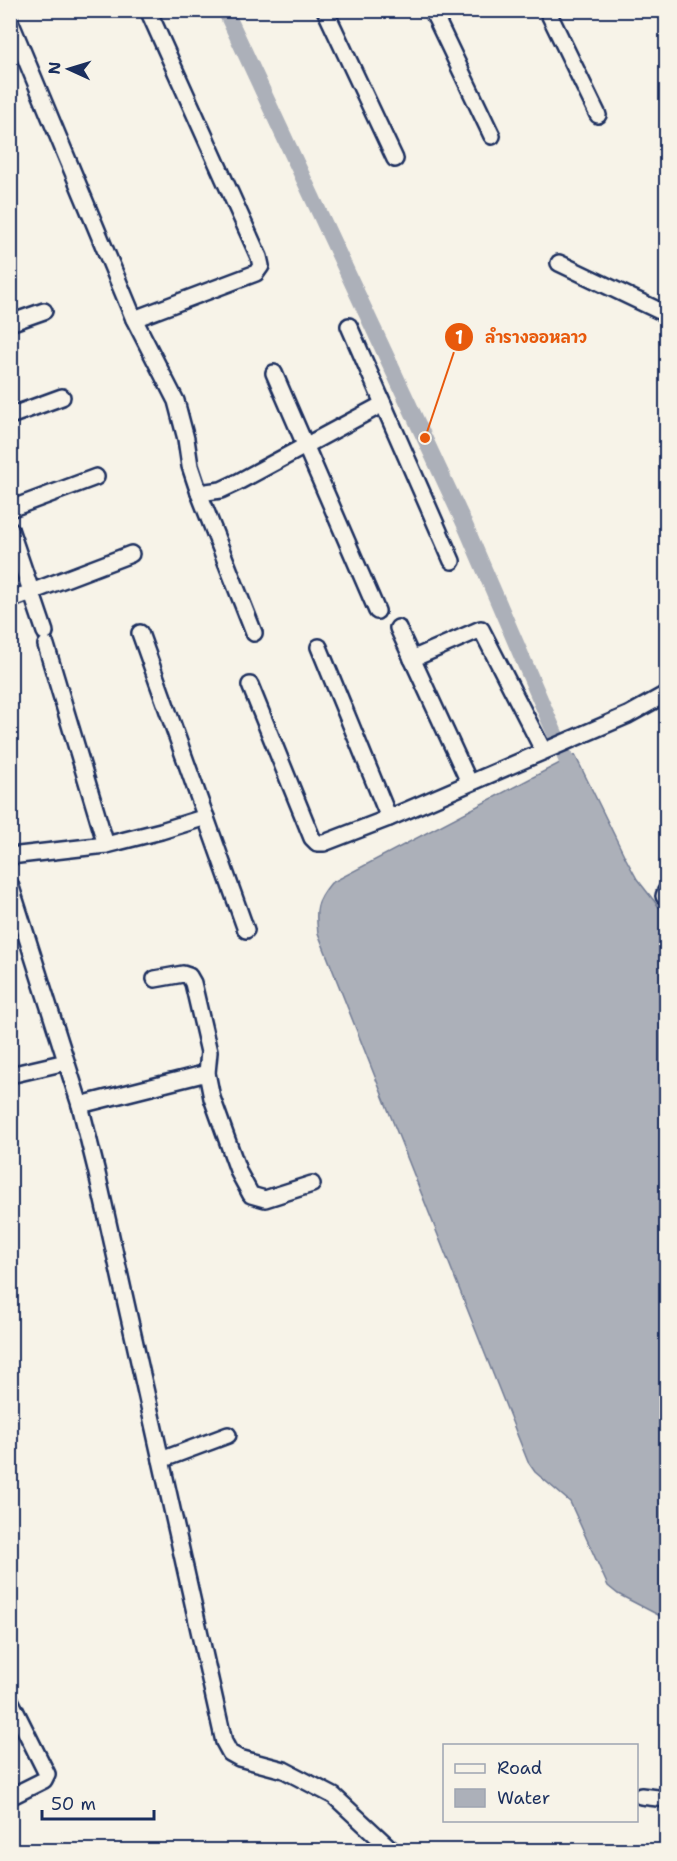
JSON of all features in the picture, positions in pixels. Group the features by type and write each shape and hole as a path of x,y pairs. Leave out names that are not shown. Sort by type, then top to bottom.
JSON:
{"street":[{"path":"134,319 256,273 261,266 260,257 148,10"},
{"path":"325,10 396,159"},
{"path":"432,10 492,136"},
{"path":"547,10 598,115"},
{"path":"10,21 134,319 176,401 190,465 199,493 254,633"},
{"path":"559,263 666,314"},
{"path":"10,322 44,311"},
{"path":"349,326 452,561"},
{"path":"274,373 377,611"},
{"path":"10,416 62,398"},
{"path":"199,493 221,490 230,486 383,404"},
{"path":"10,509 96,477"},
{"path":"10,529 32,590 106,845"},
{"path":"10,600 130,554"},
{"path":"398,628 469,782"},
{"path":"412,659 481,629 543,750"},
{"path":"140,633 246,930"},
{"path":"319,647 389,818"},
{"path":"249,685 312,838 317,843 324,843 389,818 628,715 666,694"},
{"path":"10,856 106,845 206,817"},
{"path":"10,884 80,1104 224,1742 230,1754 284,1770 334,1796 392,1851"},
{"path":"155,979 183,974 189,976 194,983 209,1052 207,1073 212,1098 239,1173 251,1195 265,1199 312,1184"},
{"path":"10,1076 66,1062"},
{"path":"80,1104 207,1073"},
{"path":"161,1460 228,1435"},
{"path":"10,1700 47,1774 44,1780 10,1797"},
{"path":"641,1796 666,1799"}],"water":[{"path":"575,755 637,879 666,916 666,1619 618,1594 608,1586 570,1502 535,1472 528,1462 318,933 317,925 317,912 322,895 331,883"}],"waterway":[{"path":"225,10 465,525 575,780"}],"place":[{"name":"ลำรางออหลาว","path":"425,438"}]}
